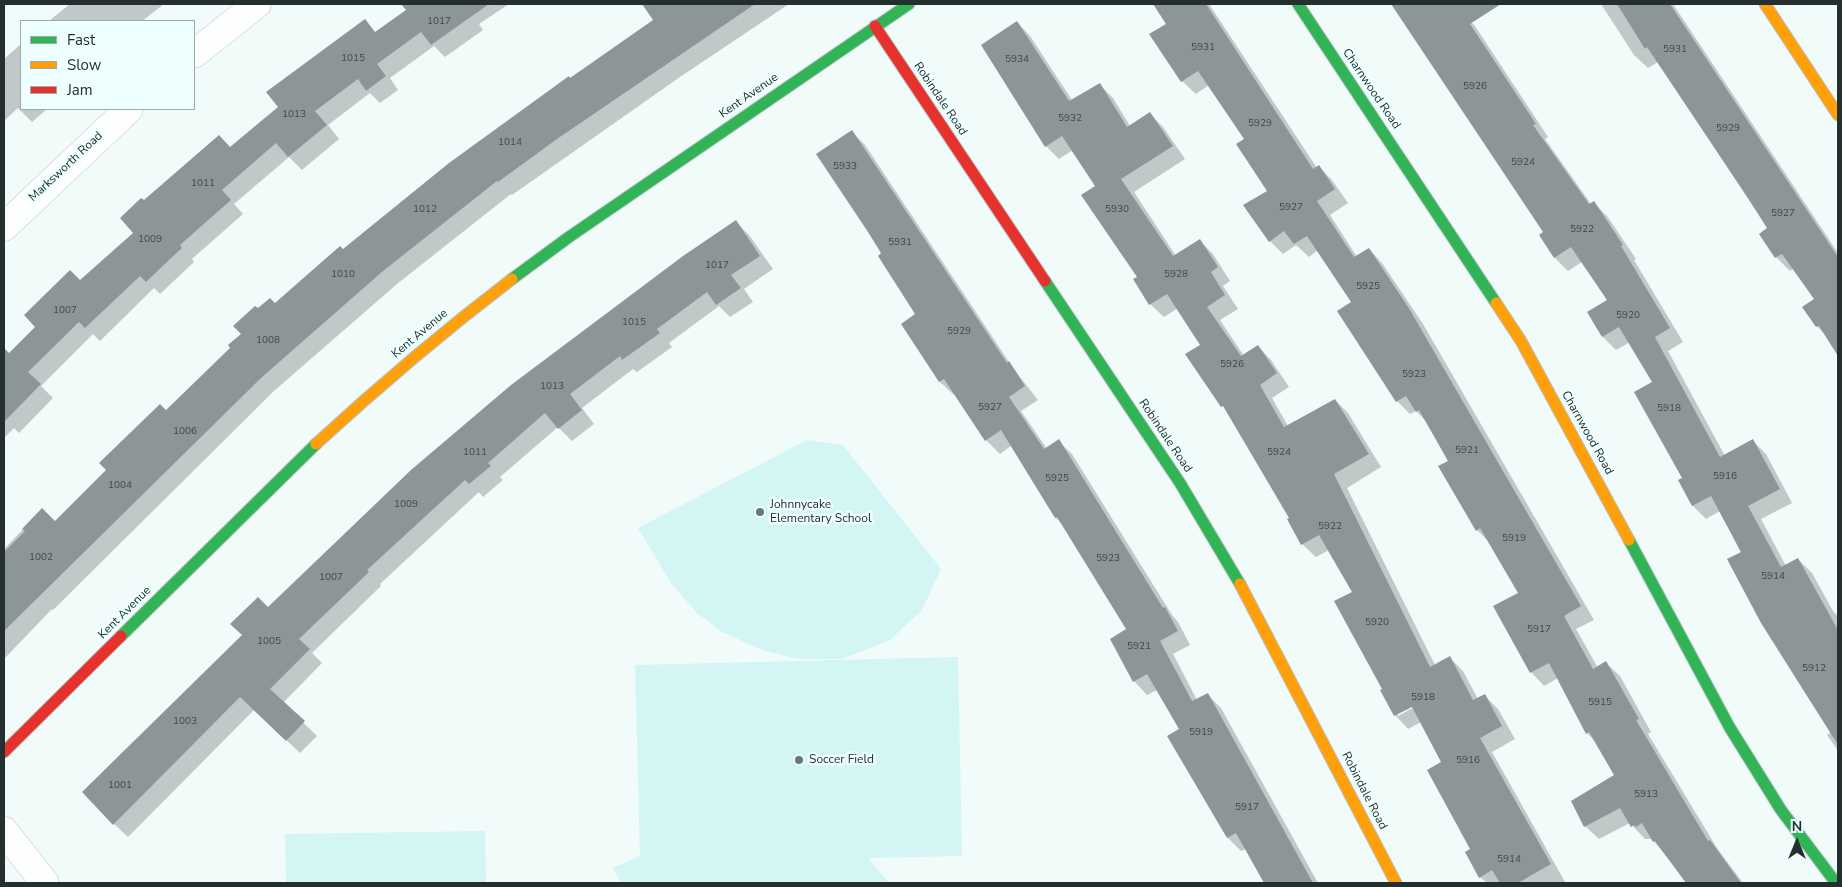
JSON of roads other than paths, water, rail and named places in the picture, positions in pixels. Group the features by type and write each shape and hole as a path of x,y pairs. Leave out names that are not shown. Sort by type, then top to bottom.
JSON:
{"street":[{"path":"195,53 257,4"},
{"name":"Kent Avenue","path":"4,752 282,476 374,391 457,321 569,237 909,4"},
{"name":"Charnwood Road","path":"1298,4 1521,340 1730,728 1781,810 1836,883"},
{"path":"1765,4 1838,114"},
{"name":"Robindale Road","path":"875,26 1180,484 1245,593 1396,883"},
{"name":"Marksworth Road","path":"4,227 128,110"},
{"path":"4,830 45,883"}],"place":[{"name":"Johnnycake Elementary School","path":"760,512"},
{"name":"Soccer Field","path":"799,760"}]}
